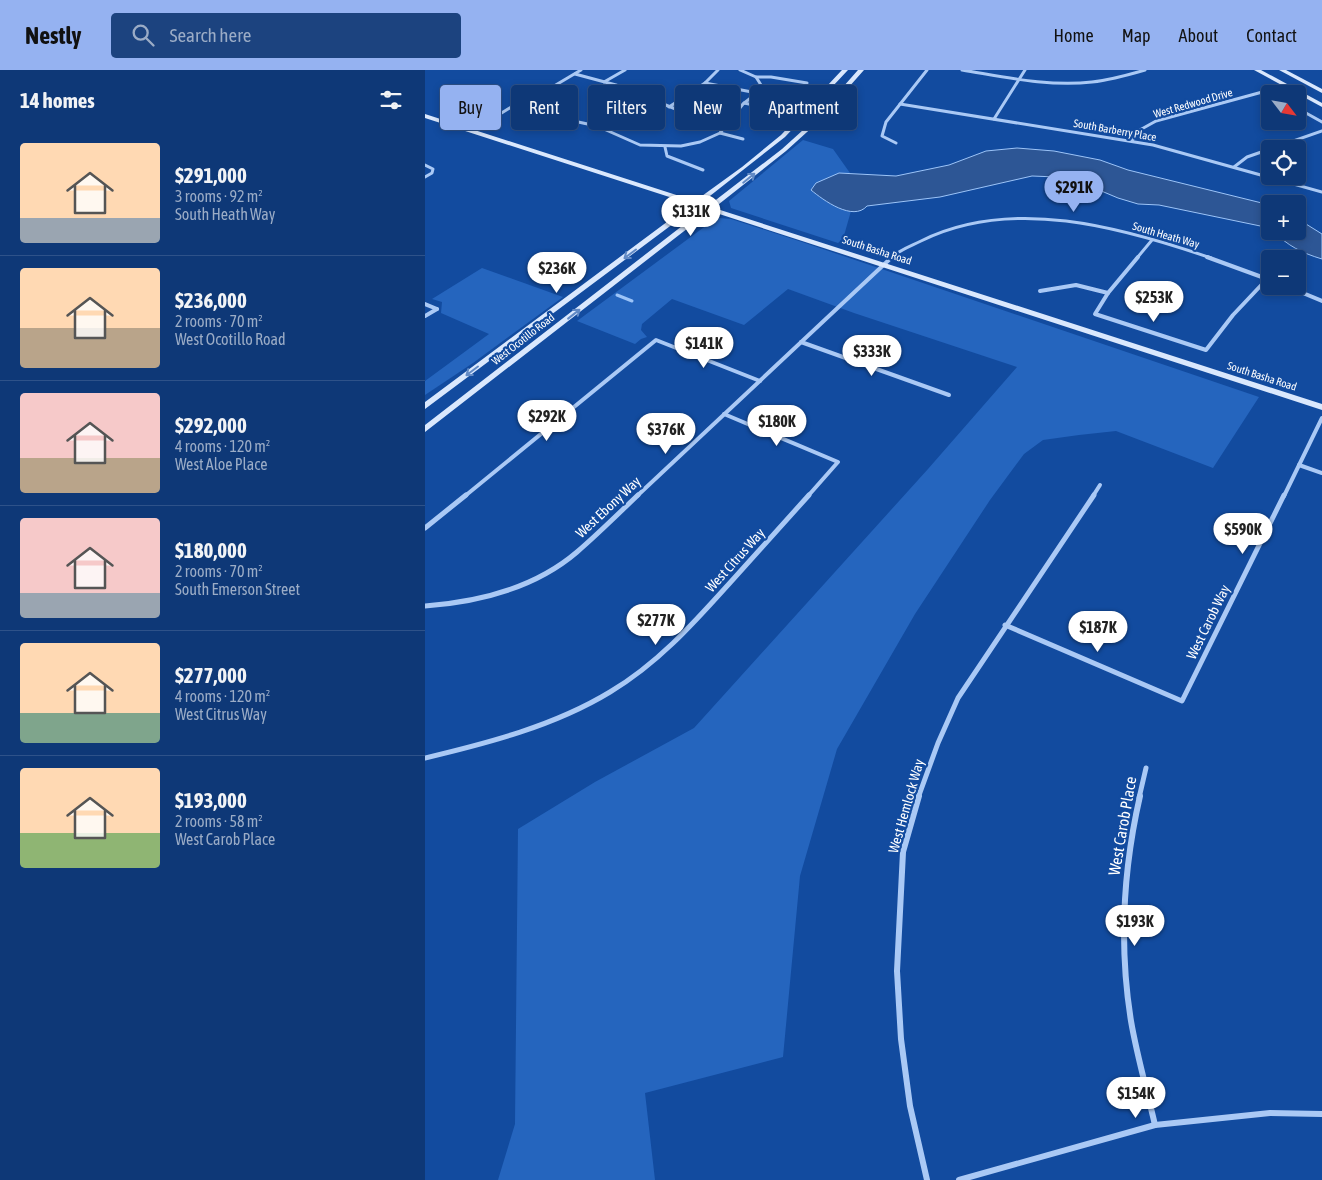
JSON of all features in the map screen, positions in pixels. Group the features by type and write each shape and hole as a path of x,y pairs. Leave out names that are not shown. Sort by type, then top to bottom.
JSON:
{"main road":[{"name":"West Ocotillo Road","path":"425,406 698,204 783,136 845,70"},
{"name":"West Ocotillo Road","path":"425,429 784,150 815,122 861,70"},
{"path":"1257,70 1322,105"},
{"path":"1283,70 1322,91"},
{"name":"South Basha Road","path":"425,116 1322,407"}],"street":[{"path":"556,85 581,70"},
{"path":"604,82 625,70"},
{"path":"669,107 705,83 718,70"},
{"path":"739,70 756,77 771,77 807,83"},
{"path":"896,143 882,136 886,122 927,70"},
{"path":"962,70 1054,84 1107,80 1145,70"},
{"path":"994,119 1025,70"},
{"path":"575,74 612,85"},
{"path":"756,77 761,85"},
{"path":"705,83 750,92"},
{"name":"West Redwood Drive","path":"1132,141 1138,131 1156,121 1261,92"},
{"path":"740,108 750,98"},
{"path":"744,103 750,104"},
{"name":"South Barberry Place","path":"900,104 1132,141 1235,167 1322,192"},
{"path":"665,105 675,109"},
{"path":"1306,113 1322,122"},
{"path":"606,130 640,145 665,147 701,142 722,130"},
{"path":"1298,140 1322,132"},
{"path":"720,133 743,139"},
{"path":"665,147 667,156 703,170"},
{"path":"1235,167 1247,156 1261,152"},
{"path":"425,165 432,167 433,171 425,177"},
{"name":"South Heath Way","path":"884,264 904,248 951,228 995,220 1048,218 1098,226 1152,240 1213,258 1261,277"},
{"path":"1152,240 1108,293 1095,314 1206,350 1233,315 1261,288"},
{"name":"West Ebony Way","path":"425,606 447,605 499,595 529,583 576,553 884,264"},
{"path":"1040,291 1076,286 1108,293"},
{"path":"1306,294 1322,301"},
{"path":"425,304 437,308 425,316"},
{"path":"425,528 656,340 760,381"},
{"path":"801,342 949,395"},
{"name":"West Citrus Way","path":"425,758 480,745 570,714 611,692 646,667 679,640 838,462 724,414"},
{"name":"West Carob Way","path":"1005,625 1182,701 1322,418"},
{"path":"1299,465 1322,473"},
{"name":"West Hemlock Way","path":"927,1180 910,1106 901,1039 897,971 903,852 919,794 938,742 959,698 1005,625 1100,485"},
{"name":"West Carob Place","path":"1146,768 1132,826 1123,910 1131,1021 1155,1125"},
{"path":"959,1180 1155,1125 1270,1113 1322,1114"}],"shaded area":[{"path":"803,140 833,149 850,173 839,173 846,210 851,211 843,239 838,243 731,208 729,201"},
{"path":"1017,148 1054,151 1100,160 1128,170 1261,203 1261,226 1159,205 1138,204 1080,182 1057,177 1032,176 940,197 867,206 854,212 846,211 830,204 811,190 816,183 839,173 896,176 949,165 986,151"},
{"path":"719,218 731,219 805,243 1259,397 1213,468 1116,431 1043,440 1024,454 990,500 915,614 837,749 800,876 783,1057 645,1093 655,1180 498,1180 515,1124 518,829 595,782 694,728 928,469 1017,367 788,289 744,325 672,299 642,324 641,330 647,337 635,344 577,321"},
{"path":"1306,224 1322,234 1322,259 1308,254 1306,250 1300,250 1284,241 1306,240"},
{"path":"482,268 563,297 473,363 425,395 425,381 489,334 441,313 442,302 432,299"}],"waterway":[{"path":"617,295 632,301"}]}
